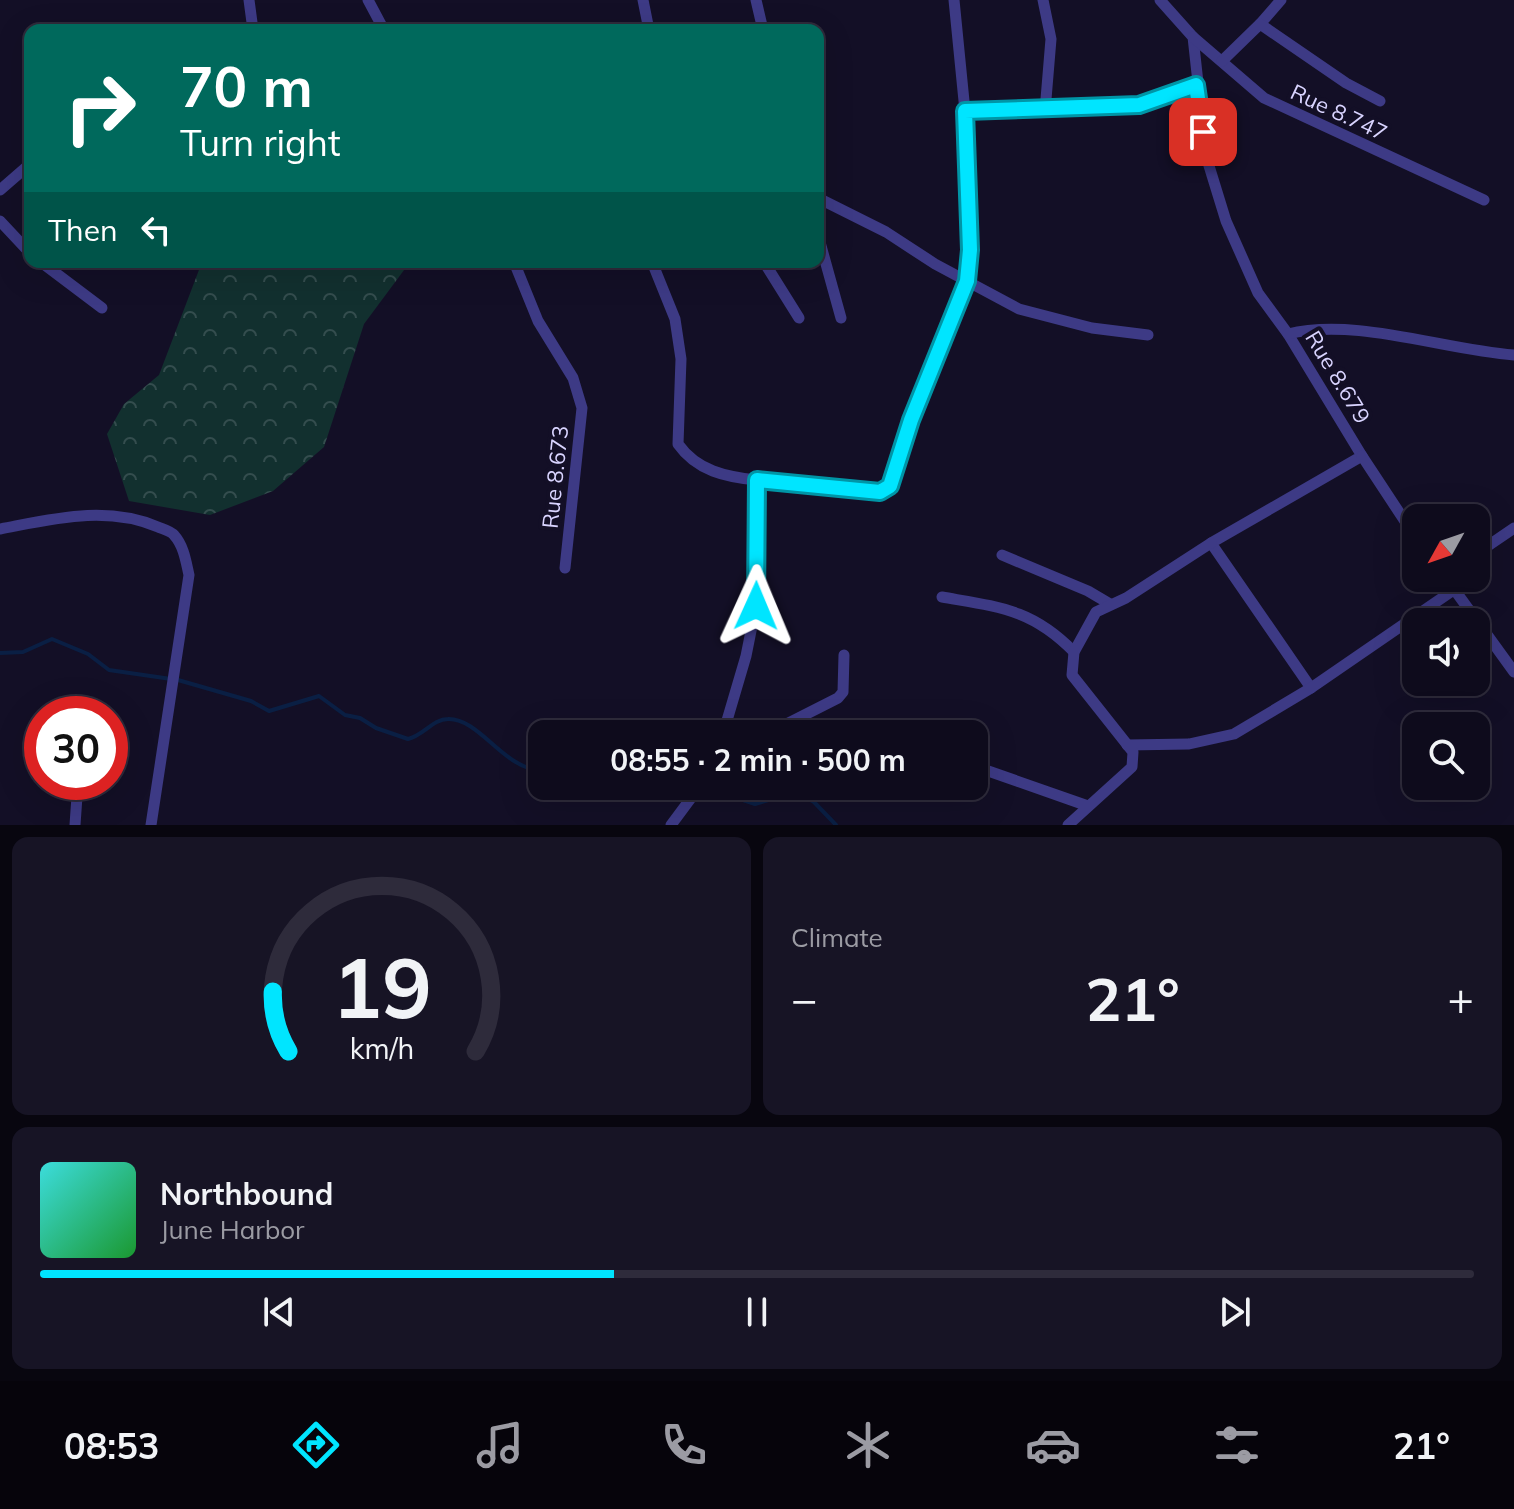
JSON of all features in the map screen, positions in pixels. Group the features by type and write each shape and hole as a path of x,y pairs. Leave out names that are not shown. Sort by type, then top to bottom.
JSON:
{"street":[{"path":"249,0 252,24"},
{"path":"368,0 381,24"},
{"path":"643,0 648,24"},
{"path":"756,0 762,24"},
{"path":"654,268 675,319 681,359 678,444 700,466 719,474 757,480 886,491 967,281 970,250 965,111 954,0"},
{"path":"1043,0 1051,39 1045,111"},
{"path":"1160,0 1193,37"},
{"path":"1222,61 1281,0"},
{"path":"1260,24 1346,83 1380,101"},
{"name":"Rue 8.747","path":"1193,37 1264,98 1484,200"},
{"name":"Rue 8.679","path":"1110,604 1126,598 1211,543 1362,456 1288,334 1258,293 1226,221 1206,156 1193,37"},
{"path":"965,111 1045,111 1139,105 1196,85"},
{"path":"0,190 24,169"},
{"path":"824,201 886,232 1019,309 1092,328 1148,335"},
{"path":"0,221 24,247"},
{"path":"824,257 841,318"},
{"path":"49,268 102,308"},
{"name":"Rue 8.673","path":"516,268 538,321 573,378 582,408 565,568"},
{"path":"768,268 799,318"},
{"path":"1288,334 1314,327 1349,329 1514,355"},
{"path":"1362,456 1402,517"},
{"path":"727,720 746,656 756,606 757,480"},
{"path":"0,529 78,515 110,514 148,522 173,533 183,551 189,575 172,669 151,825"},
{"path":"1490,544 1514,528"},
{"path":"1211,543 1311,688"},
{"path":"1002,555 1088,591 1110,604 1096,612 1074,652 1072,675 1133,752 1132,767 1068,825"},
{"path":"1127,745 1189,744 1234,734 1311,688 1444,592"},
{"path":"1462,592 1514,672"},
{"path":"942,597 1026,615 1050,627 1074,652"},
{"path":"795,720 838,698 843,692 844,655"},
{"path":"988,771 1088,806"},
{"path":"75,825 77,800"},
{"path":"671,825 690,800"}],"green space":[{"path":"200,268 406,268 364,324 324,447 273,491 210,515 129,501 107,434 124,404 159,375"}],"waterway":[{"path":"0,653 23,652 52,639 88,654 109,670 178,680 251,701 269,711 319,696 345,715 360,718 376,728 408,739 443,720 460,721 528,768"},
{"path":"743,800 755,804 769,800"},
{"path":"810,800 836,825"}],"route":[{"path":"756,606 757,480 880,492 890,486 911,420 967,281 970,250 965,111 1045,111 1139,105 1196,85 1203,132"}]}
